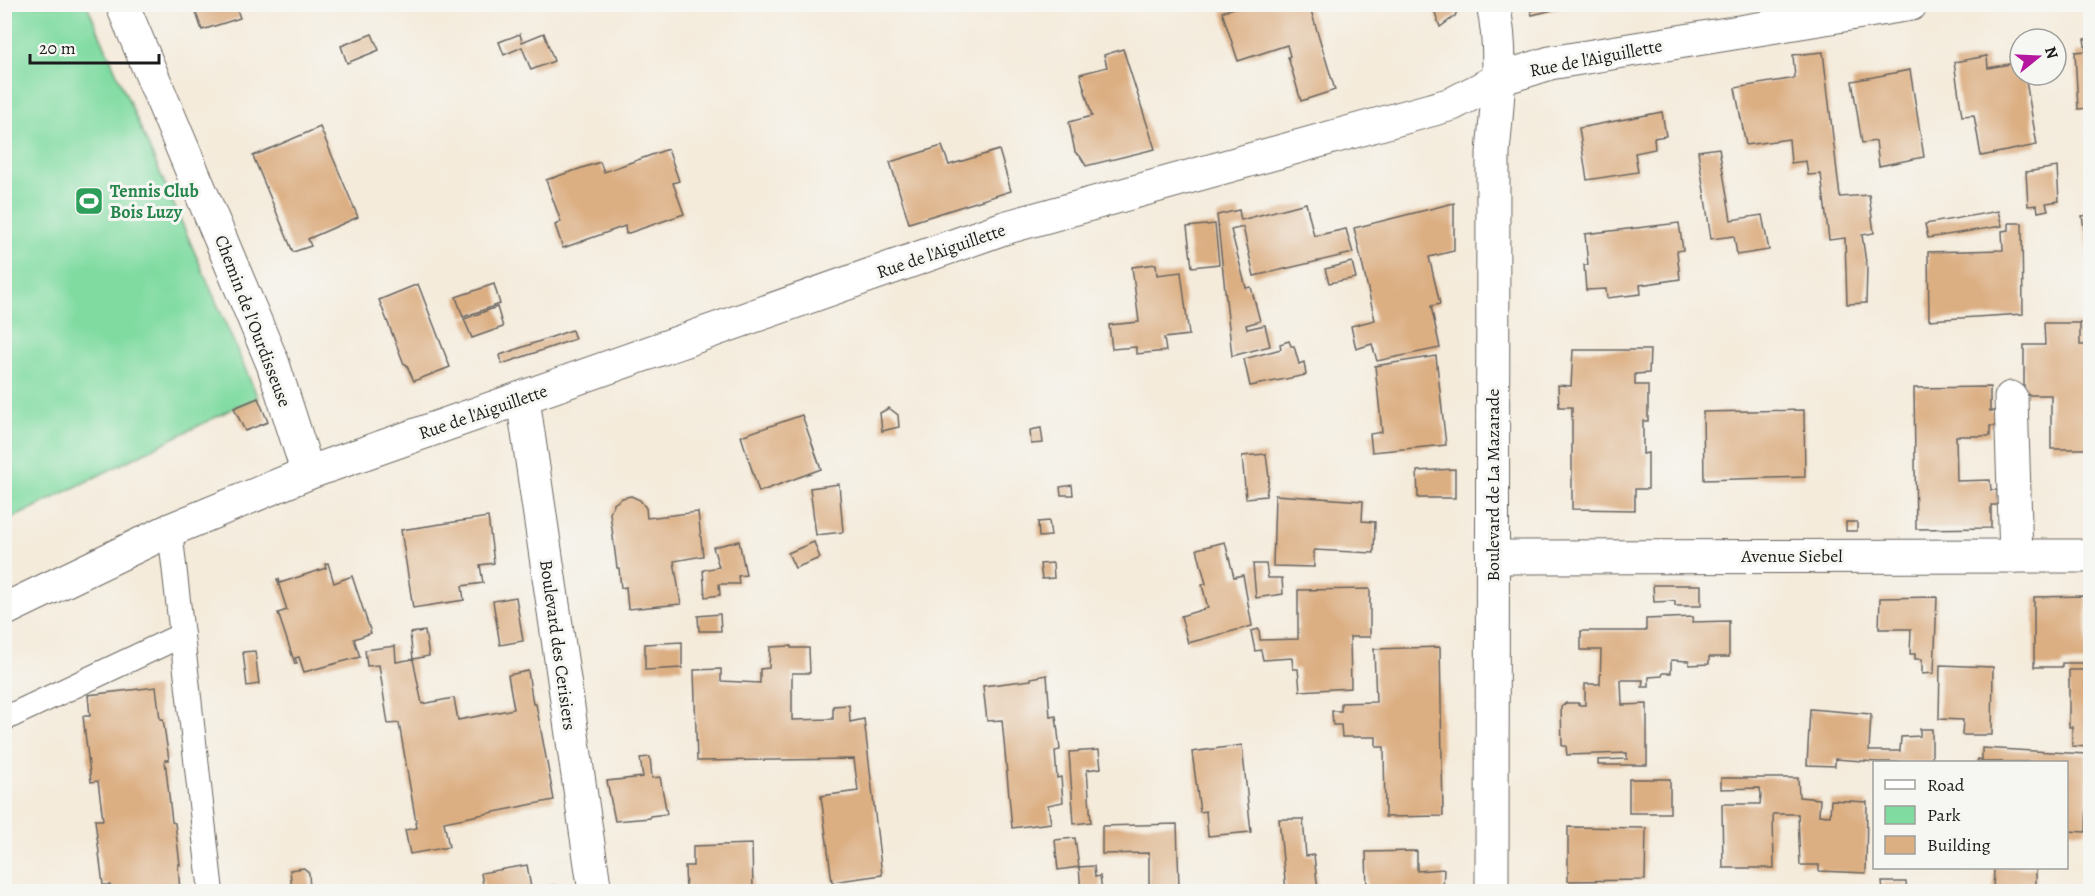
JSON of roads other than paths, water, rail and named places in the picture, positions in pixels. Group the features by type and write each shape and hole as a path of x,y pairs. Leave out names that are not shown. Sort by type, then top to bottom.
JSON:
{"street":[{"name":"Chemin de l'Ourdisseuse","path":"122,4 273,364 308,473"},
{"name":"Boulevard de La Mazarade","path":"1492,891 1493,153 1500,80 1497,22 1493,4"},
{"name":"Rue de l'Aiguillette","path":"4,610 170,530 308,473 1004,228 1452,104 1500,80 1550,63 1911,4"},
{"path":"2011,398 2016,556"},
{"name":"Boulevard des Cerisiers","path":"523,399 595,891"},
{"name":"Avenue Siebel","path":"1493,557 2091,556"}],"lane":[{"path":"170,530 211,891"},
{"path":"4,719 182,635"}],"place":[{"name":"Tennis Club Bois Luzy","path":"89,201"}]}
